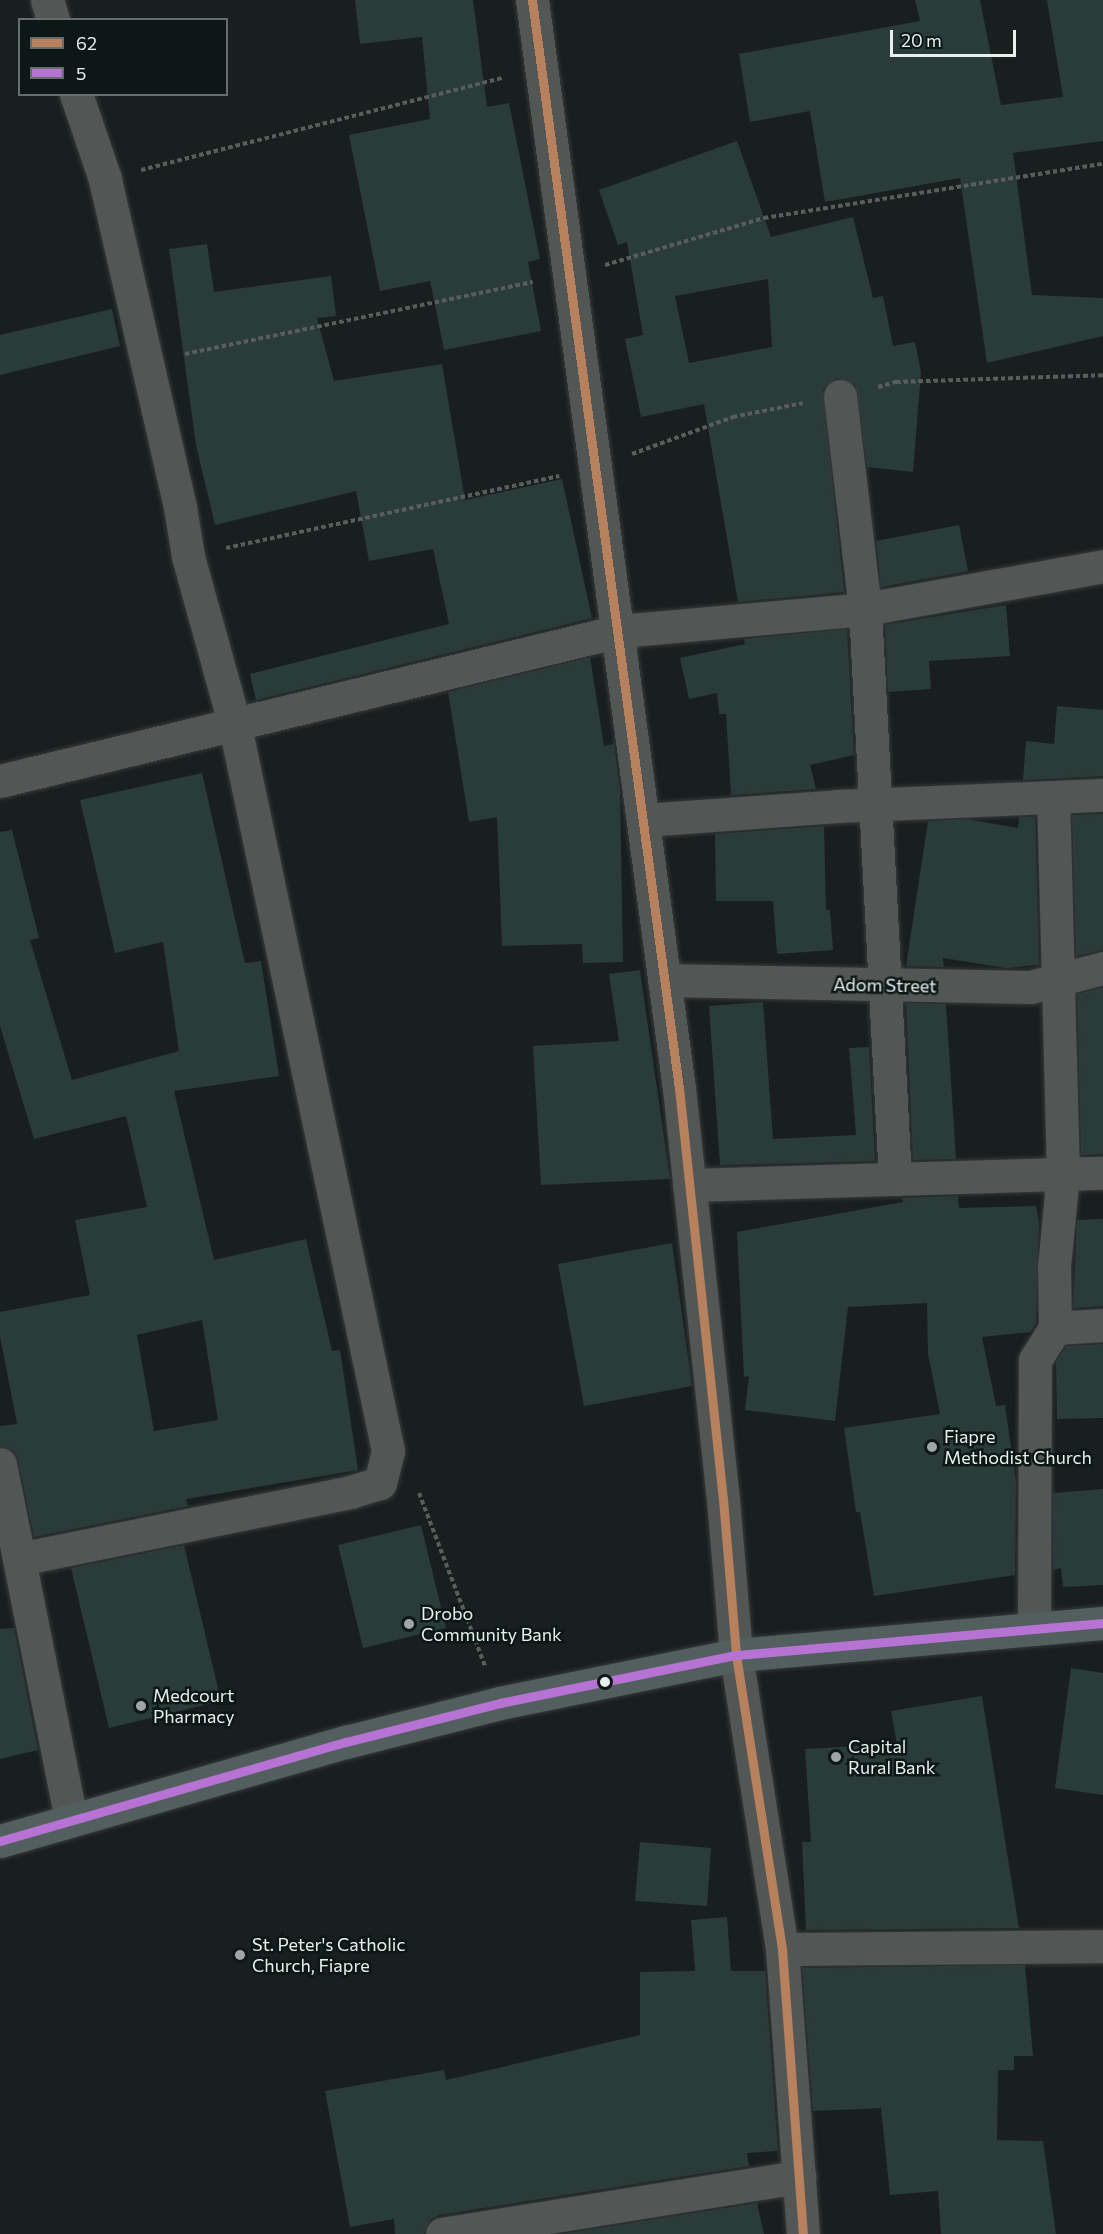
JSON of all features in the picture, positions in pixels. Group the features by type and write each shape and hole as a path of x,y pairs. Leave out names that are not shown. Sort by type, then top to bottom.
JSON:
{"main road":[{"path":"0,1841 71,1818 500,1704 736,1655 1103,1623"}],"street":[{"path":"47,0 52,18"},
{"path":"532,0 538,68 597,468 664,980 723,1499 736,1655 782,1949 803,2234"},
{"path":"19,1559 350,1492 380,1483 388,1451 235,726 188,556 105,179 77,96"},
{"path":"840,396 865,609 873,804 895,1179"},
{"path":"0,781 235,726 619,631 865,609 1103,566"},
{"path":"644,820 873,804 1103,795"},
{"path":"1034,1629 1035,1360 1055,1328 1054,1267 1063,1174 1053,797"},
{"name":"Adom Street","path":"664,980 1030,987 1103,968"},
{"path":"689,1185 1103,1173"},
{"path":"1055,1328 1103,1325"},
{"path":"0,1464 71,1818"},
{"path":"782,1949 1103,1946"},
{"path":"442,2234 799,2177"}],"path":[{"path":"105,179 538,68"},
{"path":"147,362 569,275 764,218 1103,164"},
{"path":"188,556 597,468"},
{"path":"388,1451 418,1490 500,1704"}],"building":[{"path":"355,0 473,0 487,107 509,103 540,259 528,262 541,331 444,350 430,281 380,291 349,135 430,119 422,37 360,44"},
{"path":"915,0 980,0 1001,105 1063,97 1047,0 1103,0 1103,141 1013,153 1032,295 1103,298 1103,336 987,363 960,178 825,202 810,111 750,122 739,54 920,21"},
{"path":"737,141 771,237 853,217 873,298 883,296 893,346 915,342 921,372 913,472 867,467 855,385 837,378 823,389 844,592 738,602 704,404 641,417 625,339 643,335 627,242 618,245 599,190","holes":["768,279 772,347 689,363 675,296"]},
{"path":"207,244 214,292 331,276 336,316 317,318 334,381 442,364 465,500 562,479 592,618 256,700 250,674 449,624 433,549 369,561 356,491 215,525 196,445 169,249"},
{"path":"112,309 120,346 0,375 0,335"},
{"path":"959,525 968,571 881,587 876,541"},
{"path":"1006,605 1010,656 929,661 931,689 888,692 885,625"},
{"path":"847,629 854,755 810,765 816,789 731,795 726,714 719,714 717,693 689,699 680,658 745,644 744,639"},
{"path":"590,657 604,746 614,744 620,790 623,962 583,963 582,944 502,946 497,817 469,822 448,692"},
{"path":"1057,706 1103,710 1103,776 1023,780 1026,741 1054,744"},
{"path":"202,773 245,963 261,961 279,1076 174,1091 214,1260 306,1239 332,1351 340,1350 358,1470 186,1499 188,1506 34,1537 18,1460 14,1451 0,1446 0,1426 17,1424 0,1336 0,1312 90,1295 75,1220 147,1207 126,1116 34,1139 0,1026 0,832 12,830 39,938 30,940 72,1080 179,1051 163,942 115,953 80,800","holes":["202,1320 218,1420 154,1431 137,1335"]},
{"path":"1103,814 1103,950 1076,956 1072,815"},
{"path":"1019,817 1035,817 1039,965 1006,968 943,958 944,967 906,966 928,821 966,819 1018,828"},
{"path":"824,826 826,910 830,910 833,950 777,954 773,901 716,901 715,834"},
{"path":"640,970 670,1179 541,1185 533,1046 619,1041 609,974"},
{"path":"1103,987 1103,1154 1081,1155 1077,994"},
{"path":"763,1002 773,1139 856,1135 849,1048 869,1047 875,1161 720,1165 709,1006"},
{"path":"906,1003 946,1004 956,1159 913,1160"},
{"path":"958,1196 959,1208 1036,1206 1039,1222 1036,1323 1030,1332 982,1337 996,1406 1005,1405 1016,1482 1015,1575 874,1596 860,1512 856,1512 844,1428 940,1414 928,1354 927,1303 848,1307 835,1421 745,1410 749,1376 744,1377 737,1232 903,1202 902,1198"},
{"path":"1103,1219 1103,1306 1073,1308 1077,1220"},
{"path":"672,1243 692,1386 584,1406 558,1264"},
{"path":"1103,1344 1103,1418 1057,1419 1056,1362 1066,1346"},
{"path":"1103,1489 1103,1585 1063,1587 1061,1568 1053,1570 1053,1493"},
{"path":"421,1525 446,1628 363,1648 338,1545"},
{"path":"184,1545 221,1701 109,1728 71,1568"},
{"path":"14,1628 38,1750 0,1759 0,1629"},
{"path":"1071,1668 1103,1673 1103,1795 1055,1788"},
{"path":"982,1696 1019,1928 806,1930 802,1842 811,1842 805,1749 897,1744 891,1711"},
{"path":"640,1842 711,1848 707,1906 635,1901"},
{"path":"727,1917 731,1971 765,1971 778,2151 747,2153 749,2166 439,2215 430,2220 424,2234 395,2234 394,2219 350,2227 325,2091 444,2070 446,2080 640,2035 640,1972 695,1971 691,1920"},
{"path":"1025,1965 1033,2056 1014,2056 1014,2070 998,2070 997,2140 1043,2141 1056,2234 941,2234 938,2191 890,2195 881,2108 813,2111 802,1968"},
{"path":"757,2203 764,2234 561,2234"}],"transit line":[{"name":"62","path":"532,0 679,1088 723,1499 736,1655 782,1949 803,2234"},
{"name":"5","path":"0,1841 346,1742 500,1703 736,1655 1103,1623"}],"place":[{"name":"Fiapre Methodist Church","path":"932,1447"},
{"name":"Drobo Community Bank","path":"409,1624"},
{"name":"Medcourt Pharmacy","path":"141,1706"},
{"name":"Capital Rural Bank","path":"836,1757"},
{"name":"St. Peter's Catholic Church, Fiapre","path":"240,1955"}]}
